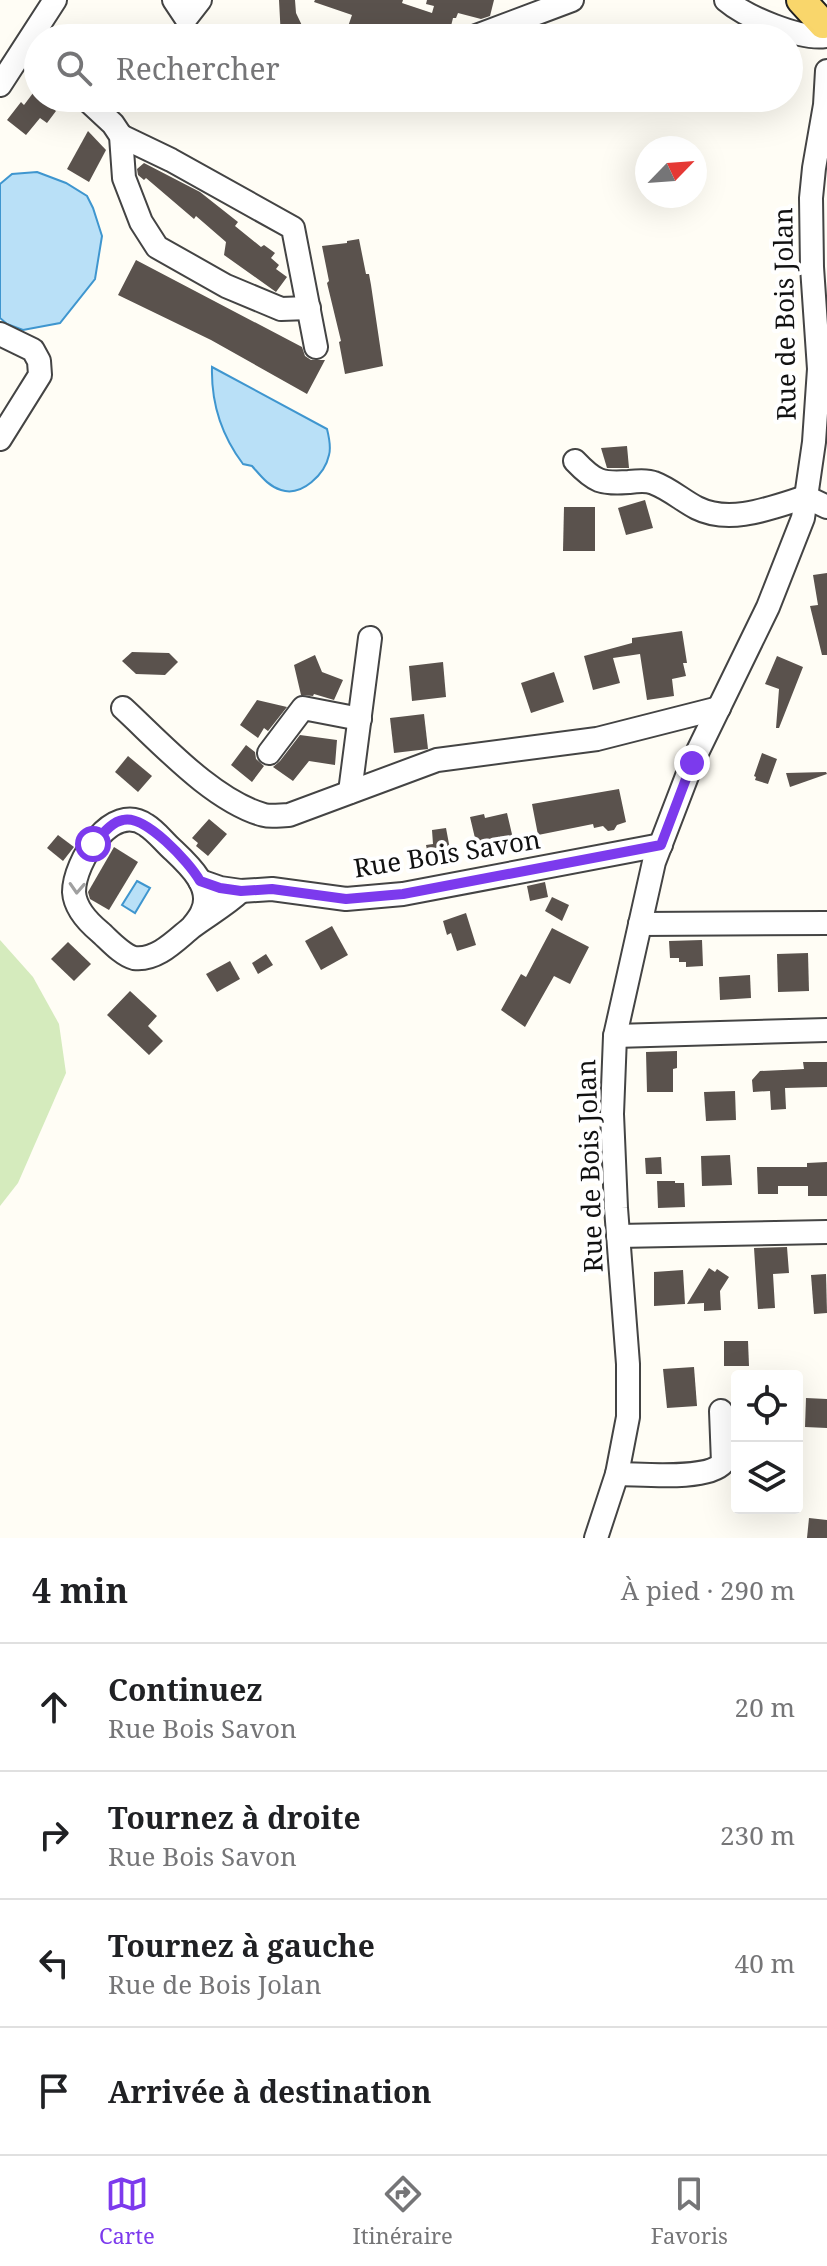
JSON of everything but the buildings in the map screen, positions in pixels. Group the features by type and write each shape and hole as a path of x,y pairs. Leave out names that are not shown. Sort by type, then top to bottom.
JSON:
{"main road":[{"path":"801,0 826,26"}],"street":[{"path":"44,24 55,0"},
{"path":"174,0 186,18 200,0"},
{"path":"508,24 572,0"},
{"path":"726,0 757,19 774,24"},
{"path":"803,33 814,36 826,26"},
{"path":"0,85 24,58"},
{"name":"Rue de Bois Jolan","path":"596,1538 617,1474 628,1417 628,1364 612,1114 615,1036 654,862 692,763 768,607 803,518 814,442 819,369 820,271 811,198 826,104 827,71"},
{"path":"100,112 121,136 124,178 141,222 157,247 226,286 281,309 309,308"},
{"path":"121,136 171,160 293,228 316,347"},
{"path":"0,334 33,350 39,361 40,375 0,439"},
{"path":"575,461 598,481 653,482 700,510 721,515 754,513 806,497 827,507"},
{"path":"350,792 370,638"},
{"path":"123,708 195,775 234,801 266,815 289,815 437,760 597,739 719,708"},
{"path":"269,753 303,708 360,719"},
{"path":"192,927 202,912 205,896 193,869 146,824 134,819 116,822 93,844 81,862 74,894 77,908 95,929 128,956 148,957 171,945 241,891"},
{"name":"Rue Bois Savon","path":"200,881 241,891 272,889 346,899 403,894 661,845"},
{"path":"640,924 827,923"},
{"path":"615,1036 827,1030"},
{"path":"618,1236 827,1232"},
{"path":"617,1474 710,1473 723,1463 721,1411"}],"green space":[{"path":"0,940 33,977 59,1024 66,1073 18,1183 0,1206"}],"water":[{"path":"37,172 66,183 87,196 102,236 95,279 60,323 23,330 0,318 0,184 12,174"},
{"path":"212,367 327,429 329,455 318,476 297,490 281,490 268,483 252,466 243,464 219,418 213,393"},
{"path":"137,881 150,888 135,913 122,905"}],"route":[{"path":"93,844 116,822 134,819 146,824 193,869 200,881 220,888 241,891 272,889 346,899 403,894 661,845 692,763"}]}
